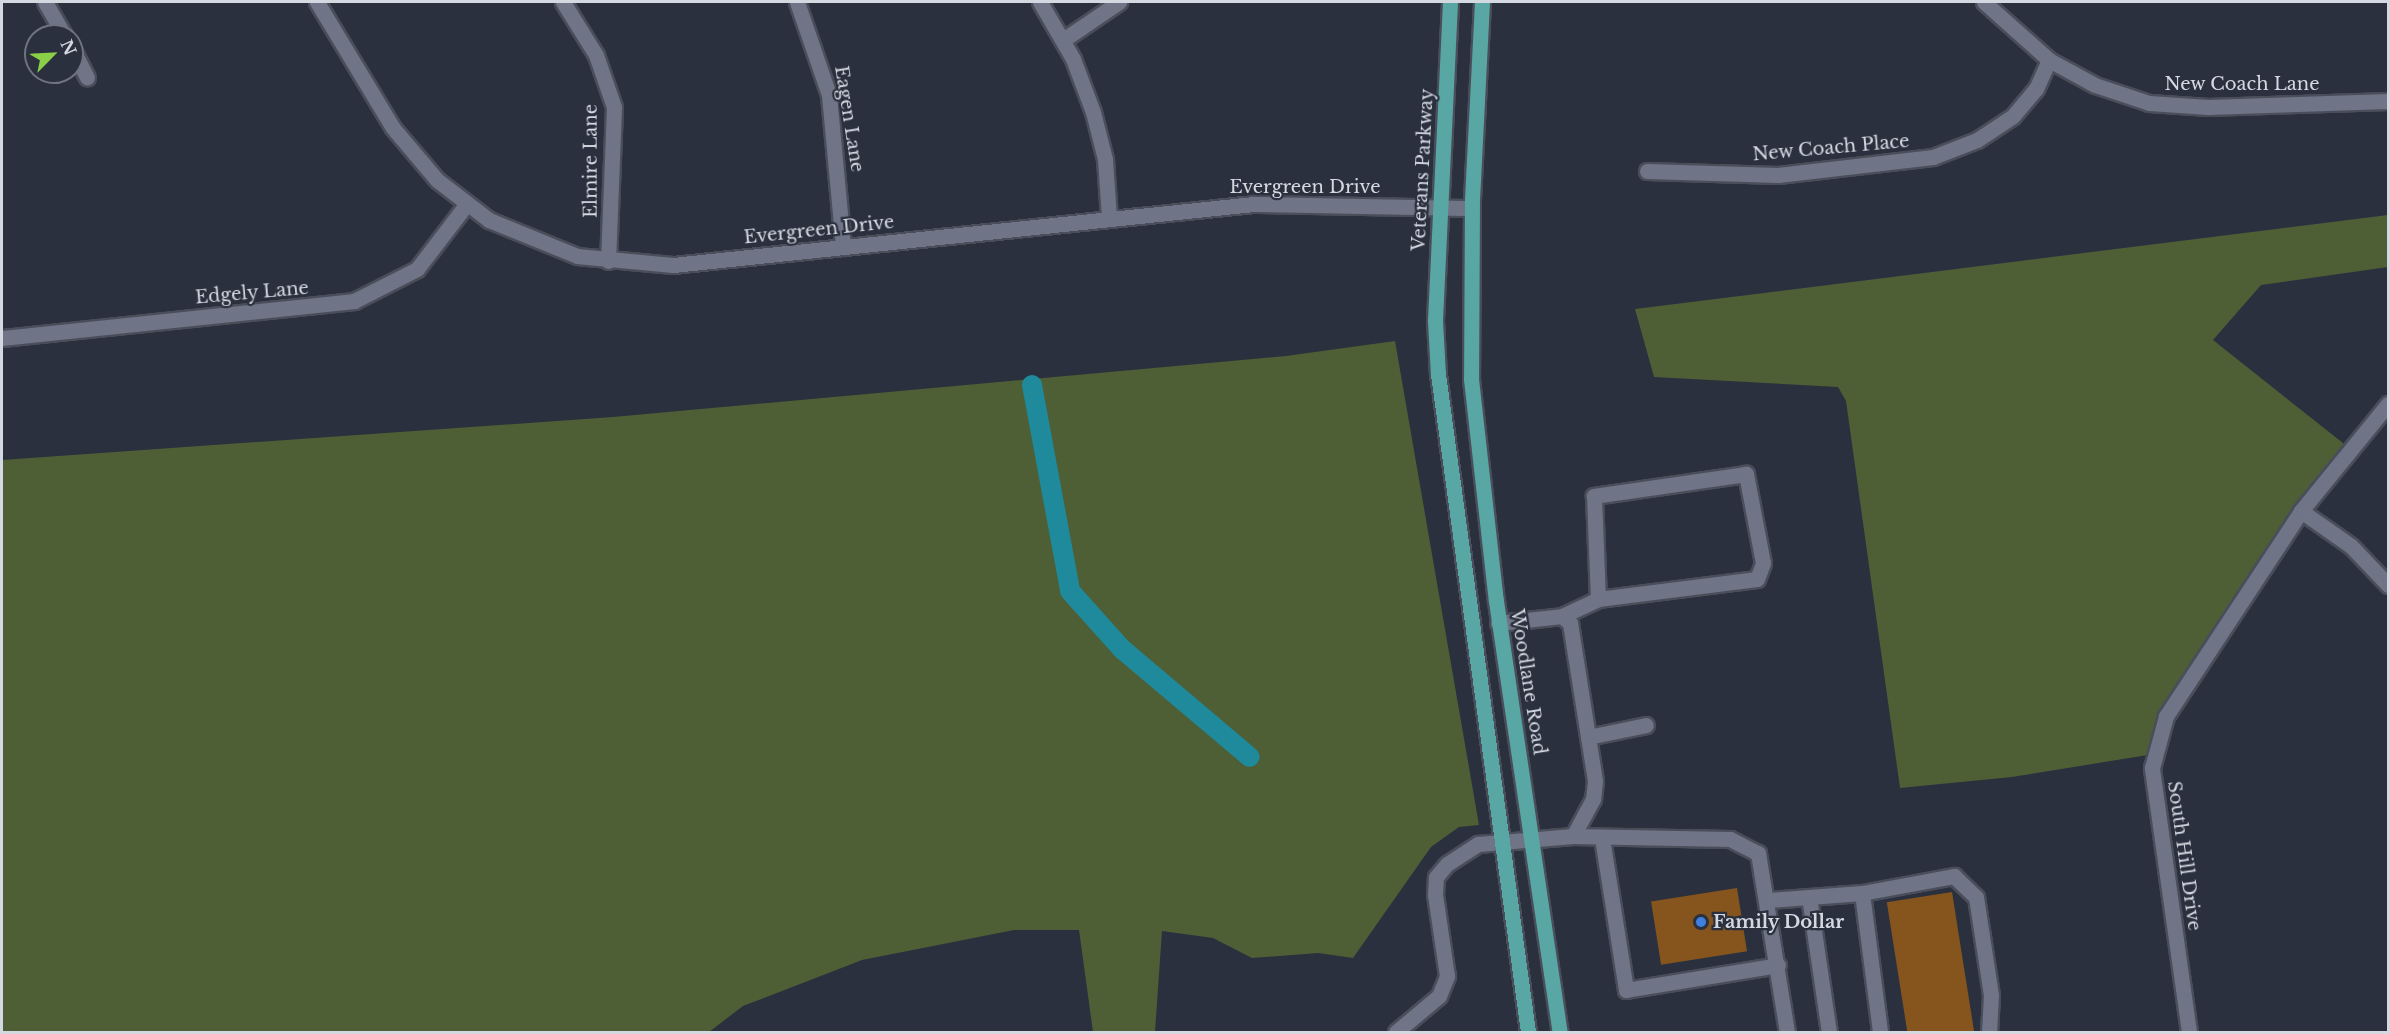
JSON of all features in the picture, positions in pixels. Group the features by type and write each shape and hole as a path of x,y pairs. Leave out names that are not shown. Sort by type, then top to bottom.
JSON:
{"main road":[{"name":"Veterans Parkway","path":"1450,2 1436,340 1500,844"},
{"path":"1471,208 1482,2"},
{"name":"Woodlane Road","path":"1471,208 1470,337 1498,623 1560,1032"},
{"path":"1500,844 1528,1032"}],"street":[{"path":"45,2 58,24"},
{"name":"Evergreen Drive","path":"317,2 393,128 466,205 547,247 608,261 673,265 1252,204 1471,208"},
{"name":"Elmire Lane","path":"563,2 596,55 614,107 608,261"},
{"name":"Eagen Lane","path":"797,2 829,95 843,247"},
{"path":"1040,2 1063,40 1100,137 1109,218"},
{"path":"1063,40 1119,2"},
{"name":"New Coach Lane","path":"1984,2 2049,60 2122,95 2178,107 2388,101"},
{"name":"New Coach Place","path":"1647,171 1769,175 1933,157 1977,140 2013,116 2036,89 2049,60"},
{"path":"84,71 87,77"},
{"name":"Edgely Lane","path":"2,338 354,301 417,270 466,205"},
{"name":"South Hill Drive","path":"2189,1032 2152,768 2166,716 2186,678 2301,511 2388,404"},
{"path":"1498,623 1562,616 1598,599 1757,579 1763,563 1751,481 1737,473 1594,496 1598,599"},
{"path":"2301,511 2351,546 2388,585"},
{"path":"1562,616 1569,623 1588,737 1593,799 1573,836"},
{"path":"1588,737 1646,725"},
{"path":"1396,1032 1439,996 1447,976 1436,878 1462,851 1500,844 1573,836 1717,838 1747,844 1758,853 1769,900 1787,1032"},
{"path":"1602,838 1626,990 1778,965"},
{"path":"1769,900 1862,893 1954,876 1967,884 1976,897 1991,995 1989,1032"},
{"path":"1862,893 1880,1032"},
{"path":"1809,897 1829,1032"}],"green space":[{"path":"2388,215 2388,267 2261,285 2213,340 2353,451 2154,754 2012,777 1900,788 1846,401 1838,387 1654,377 1635,309"},
{"path":"1395,341 1479,825 1459,827 1431,847 1353,958 1318,953 1252,958 1213,938 1162,931 1155,1032 1093,1032 1079,930 1014,930 862,960 743,1006 709,1032 2,1032 2,460 613,417 1286,356"}],"building":[{"path":"1737,888 1747,951 1661,965 1651,902"},
{"path":"1952,892 1974,1032 1907,1032 1887,902"}],"waterway":[{"path":"1032,385 1070,591 1122,649 1250,757"}],"place":[{"name":"Family Dollar","path":"1701,922"}]}
